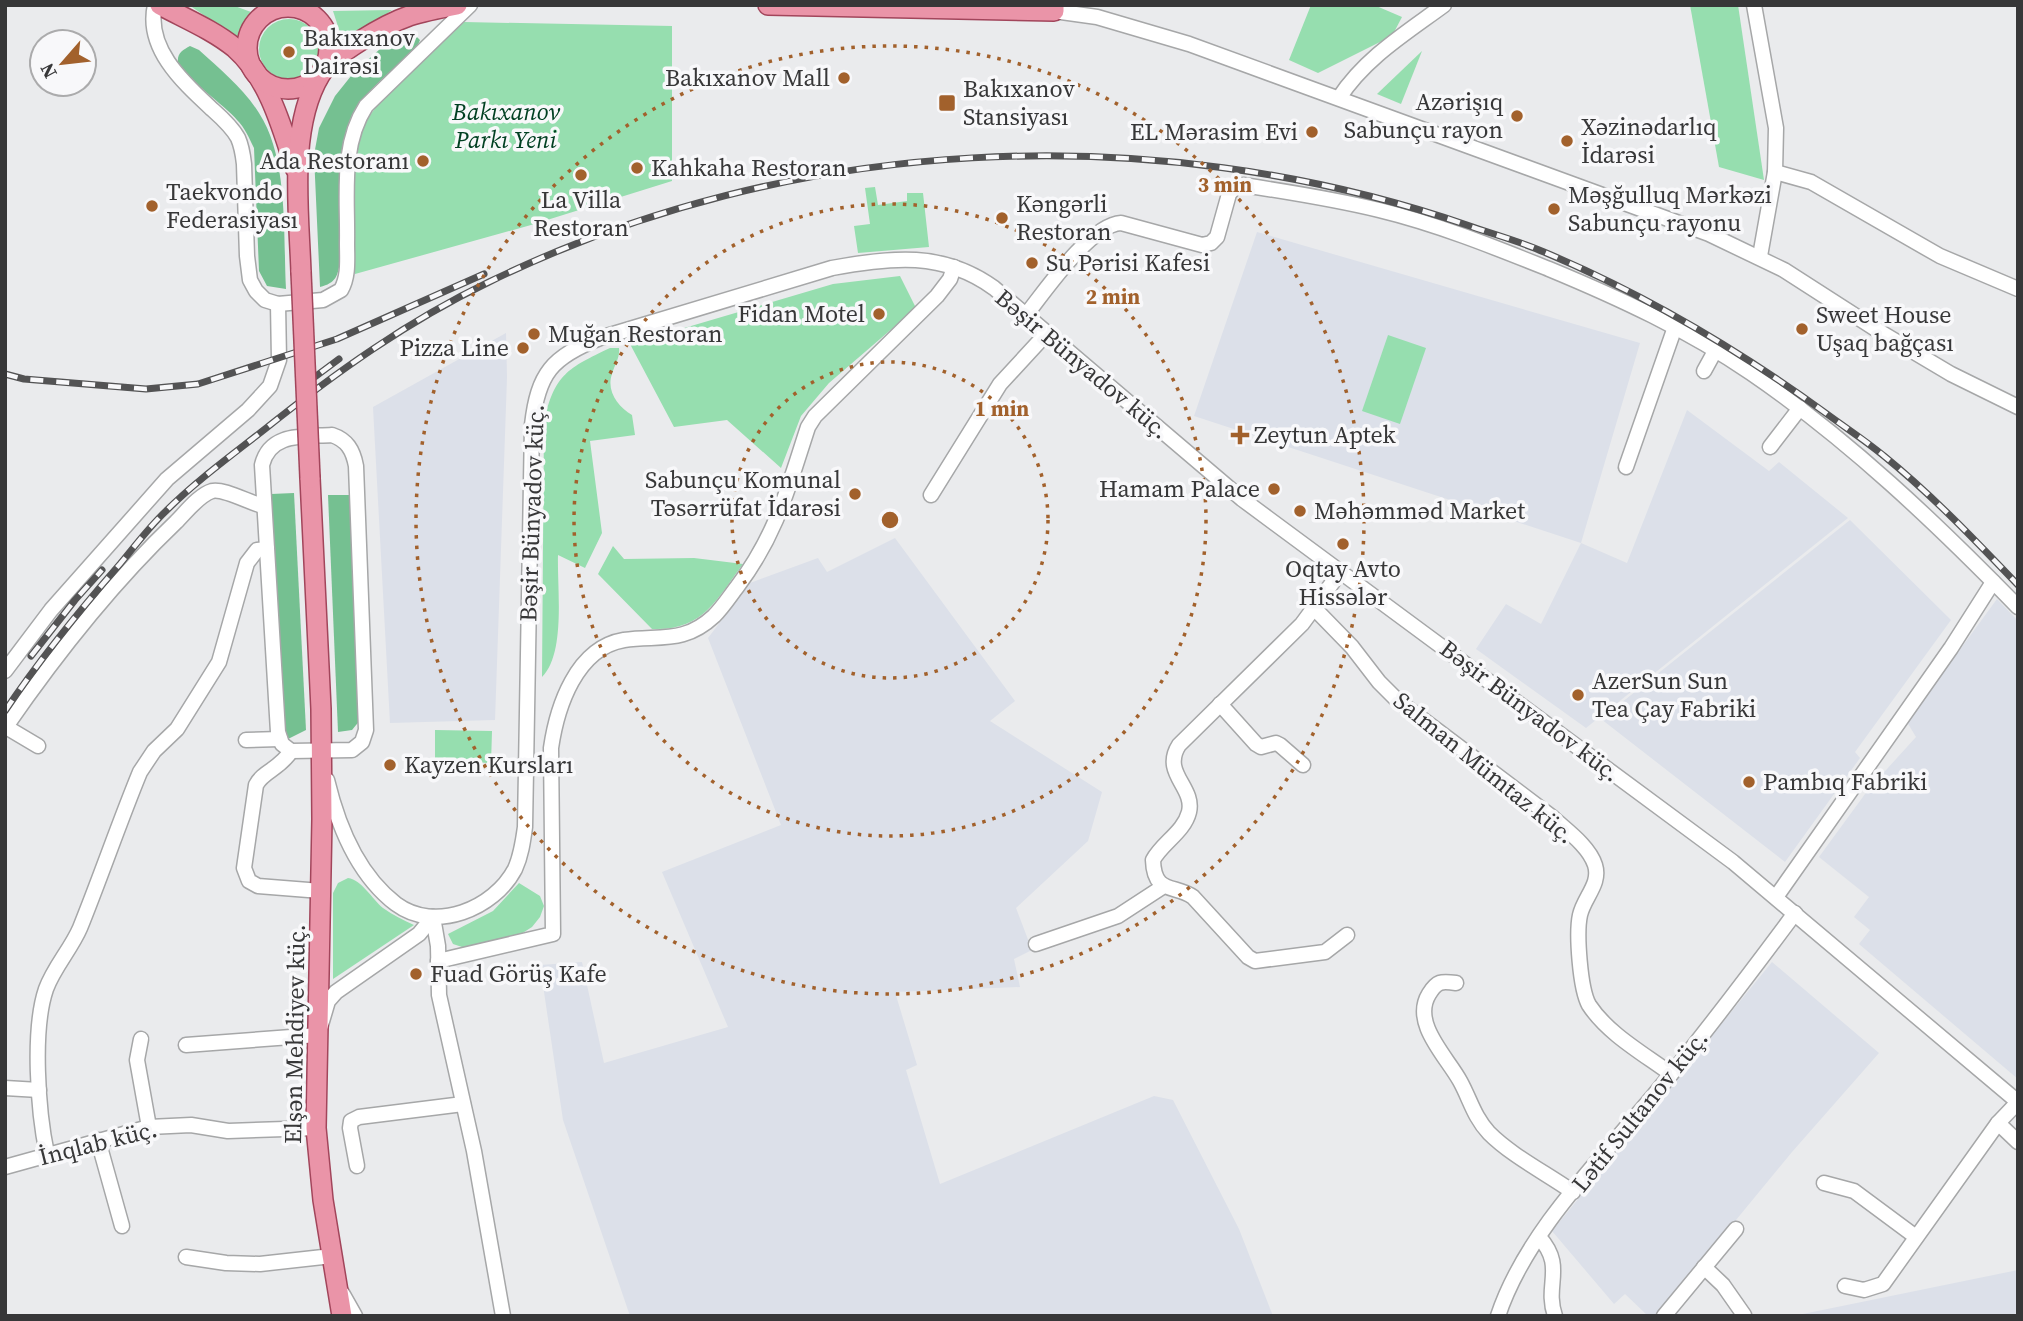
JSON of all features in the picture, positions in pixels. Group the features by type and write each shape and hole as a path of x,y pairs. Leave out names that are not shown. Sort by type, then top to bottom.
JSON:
{"main road":[{"path":"158,5 232,46 262,79 273,86 286,89 299,88 311,82 343,53 396,21 457,5"},
{"path":"768,5 1054,8"},
{"path":"284,6 307,12 324,28 329,51 327,63 306,113 297,172 278,117 253,69 248,50 252,30 265,15 284,6"},
{"name":"Elşən Mehdiyev küç.","path":"297,172 321,752 316,1128 341,1316"}],"street":[{"path":"158,5 154,29 170,66 229,125 240,143 244,164 250,280 260,296 278,304 323,300 341,290 347,270 348,157 358,119 373,100 470,5"},
{"path":"1339,98 1354,76 1369,62 1444,5"},
{"path":"1754,5 1776,128 1775,172 1760,256"},
{"path":"1054,8 1156,34 1709,234 1760,256 1941,368 2018,407"},
{"path":"1775,172 1811,183 1940,256 2018,289"},
{"path":"1026,315 1068,262 1110,226 1121,223 1202,245 1211,243 1217,237 1229,194 1234,188 1243,185 1356,205 1438,228 1517,256 1639,308 1749,372 1800,408 1877,471 2018,607"},
{"name":"Bəşir Bünyadov küç.","path":"433,917 472,909 497,892 514,869 523,844 532,425 538,390 550,368 573,351 600,338 832,268 871,261 916,259 954,267 984,282 1242,499 1733,862 2018,1102"},
{"path":"438,961 553,934 551,748 556,717 564,694 581,668 607,646 621,640 670,639 692,630 713,616 748,572 772,532 808,427 815,416 937,296 950,279 954,267"},
{"path":"5,671 51,610 167,479 248,410 270,386 279,360 278,304"},
{"path":"1626,467 1675,327"},
{"path":"931,495 1000,384 1018,361 1047,333"},
{"path":"1704,371 1715,351"},
{"path":"1770,447 1800,408"},
{"path":"332,435 343,439 351,449 356,466 366,730 362,742 352,750 321,752 292,751 286,748 280,738 262,465 264,456 276,442 292,437 332,435"},
{"path":"37,746 6,727 56,656 144,553 207,494 220,490 263,506"},
{"path":"47,1154 42,1133 39,1090 40,1023 46,989 80,927 140,772 154,751 172,736 210,679 224,649 247,563 257,550 267,549"},
{"path":"1340,571 1315,609 1277,650 1179,745 1172,758 1173,765 1190,810 1184,824 1153,860 1153,867 1164,886 1192,897 1248,957 1255,961 1325,952 1347,935"},
{"path":"1776,897 1951,648 1993,582"},
{"name":"Salman Mümtaz küç.","path":"1315,609 1397,700 1552,817 1573,835 1593,860 1597,877 1579,917 1584,995 1606,1026 1671,1074"},
{"path":"1220,704 1256,744 1261,747 1276,743 1303,765"},
{"path":"246,740 280,738"},
{"path":"292,751 279,766 259,778 256,785 244,868 250,881 258,886 321,891"},
{"path":"321,752 342,828 372,881 399,906 410,912 433,917"},
{"path":"1036,944 1118,916 1164,886"},
{"name":"Lətif Sultanov küç.","path":"1498,1316 1513,1276 1538,1237 1671,1074 1795,913"},
{"path":"433,917 442,1013 489,1227 503,1316"},
{"path":"186,1045 318,1035 328,1002 336,992 419,933 433,917"},
{"path":"1456,983 1441,981 1426,999 1424,1008 1439,1052 1460,1081 1471,1108 1489,1132 1573,1192"},
{"path":"141,1039 137,1060 149,1127"},
{"path":"5,1088 39,1090"},
{"path":"1845,1286 1864,1290 1883,1284 1998,1123 2018,1102"},
{"path":"357,1166 351,1121 359,1117 463,1104"},
{"path":"1998,1123 2018,1142"},
{"name":"İnqlab küç.","path":"5,1167 149,1127 191,1125 228,1131 316,1128"},
{"path":"98,1140 122,1226"},
{"path":"1824,1183 1854,1191 1916,1237"},
{"path":"1664,1316 1736,1229"},
{"path":"1538,1237 1553,1256 1552,1307 1555,1316"},
{"path":"186,1257 226,1263 260,1264 332,1256"},
{"path":"1704,1267 1723,1285 1744,1315"},
{"path":"336,1283 355,1316"}],"shaded area":[{"path":"1257,232 1640,343 1581,543 1194,416"},
{"path":"506,333 507,377 495,720 390,723 373,407"},
{"path":"1687,410 1769,471 1779,462 1848,518 1586,728 1476,649 1506,604 1541,624 1581,543 1627,563"},
{"path":"1850,520 1951,620 1855,752 1860,758 1785,862 1601,719"},
{"path":"895,538 1015,701 990,721 1102,792 1088,841 1016,908 1032,950 1014,959 1020,987 895,992 917,1065 906,1070 940,1184 1154,1096 1173,1100 1239,1229 1273,1316 630,1316 563,1120 540,965 582,962 604,1063 728,1027 662,872 781,825 708,638 750,583 818,558 827,572"},
{"path":"1997,599 2018,621 2018,1079 1859,944 1870,930 1854,917 1869,897 1819,857 1868,790 1916,737 1907,722"},
{"path":"1772,962 1879,1053 1792,1152 1657,1316 1648,1316 1625,1294 1614,1304 1552,1231"},
{"path":"2018,1270 2018,1316 1793,1316"}],"green space":[{"path":"189,5 232,5 251,12 237,38"},
{"path":"1311,5 1374,5 1402,17 1392,36 1318,73 1289,60"},
{"path":"1690,5 1738,5 1764,180 1719,167"},
{"path":"392,10 344,45 333,11"},
{"name":"Bakıxanov Dairəsi","path":"289,19 306,24 314,32 319,49 314,66 306,74 289,79 272,74 264,66 259,49 264,32 272,24"},
{"name":"Bakıxanov Parkı Yeni","path":"464,22 672,26 672,181 531,225 355,274 353,186 359,138 376,107 389,92"},
{"path":"415,35 420,40 416,49 372,89 352,115 346,131 340,167 340,261 333,281 320,287 314,155 319,128 335,96 355,71 380,49 406,36"},
{"path":"190,46 199,50 239,88 253,104 269,132 283,198 286,289 267,286 259,271 254,148 247,133 232,114 181,68 178,56"},
{"path":"1422,51 1401,104 1377,94"},
{"path":"875,187 878,205 907,201 907,193 923,193 929,247 858,253 854,226 870,224 865,188"},
{"path":"900,276 916,308 829,383 801,416 781,468 727,420 674,427 630,344 833,284"},
{"path":"1388,335 1426,348 1400,424 1362,411"},
{"path":"610,348 619,348 611,380 612,392 622,408 632,415 635,435 590,441 602,533 585,568 558,555 557,637 550,666 542,677 544,421 553,393 565,374"},
{"path":"294,493 306,730 286,740 271,494"},
{"path":"328,495 350,495 361,719 352,730 338,732"},
{"path":"613,546 624,559 694,558 743,564 716,601 696,619 684,625 652,629 598,574"},
{"path":"435,730 492,731 491,763 435,761"},
{"path":"348,878 362,886 383,908 414,925 333,979 333,893 338,883"},
{"path":"519,883 540,896 544,906 532,927 521,934 465,948 453,944 448,934 493,911"}],"railway":[{"path":"5,711 75,617 148,530 178,500 214,468 318,388 373,349 459,297 604,233 724,196 847,171 972,158 1098,157 1223,168 1347,190 1535,248 1654,305 1794,390 1902,471 1953,518 2018,585"},
{"path":"5,374 24,379 146,389 198,384 337,339 484,274"},
{"path":"300,388 339,359"},
{"path":"31,656 102,570"}],"place":[{"name":"Bakıxanov Dairəsi","path":"289,52"},
{"name":"Bakıxanov Mall","path":"844,78"},
{"name":"Bakıxanov Stansiyası","path":"947,103"},
{"name":"Azərişıq Sabunçu rayon","path":"1517,116"},
{"name":"EL Mərasim Evi","path":"1312,132"},
{"name":"Xəzinədarlıq İdarəsi","path":"1567,141"},
{"name":"Ada Restoranı","path":"423,161"},
{"name":"Kahkaha Restoran","path":"637,168"},
{"name":"La Villa Restoran","path":"581,175"},
{"name":"Taekvondo Federasiyası","path":"152,206"},
{"name":"Məşğulluq Mərkəzi Sabunçu rayonu","path":"1554,209"},
{"name":"Kəngərli Restoran","path":"1002,218"},
{"name":"Su Pərisi Kafesi","path":"1032,263"},
{"name":"Fidan Motel","path":"879,314"},
{"name":"Sweet House Uşaq bağçası","path":"1802,329"},
{"name":"Muğan Restoran","path":"534,334"},
{"name":"Pizza Line","path":"523,348"},
{"name":"Zeytun Aptek","path":"1240,435"},
{"name":"Hamam Palace","path":"1274,489"},
{"name":"Sabunçu Komunal Təsərrüfat İdarəsi","path":"855,494"},
{"name":"Məhəmməd Market","path":"1300,511"},
{"name":"Oqtay Avto Hissələr","path":"1343,544"},
{"name":"AzerSun Sun Tea Çay Fabriki","path":"1578,695"},
{"name":"Kayzen Kursları","path":"390,765"},
{"name":"Pambıq Fabriki","path":"1749,782"},
{"name":"Fuad Görüş Kafe","path":"416,974"}]}
